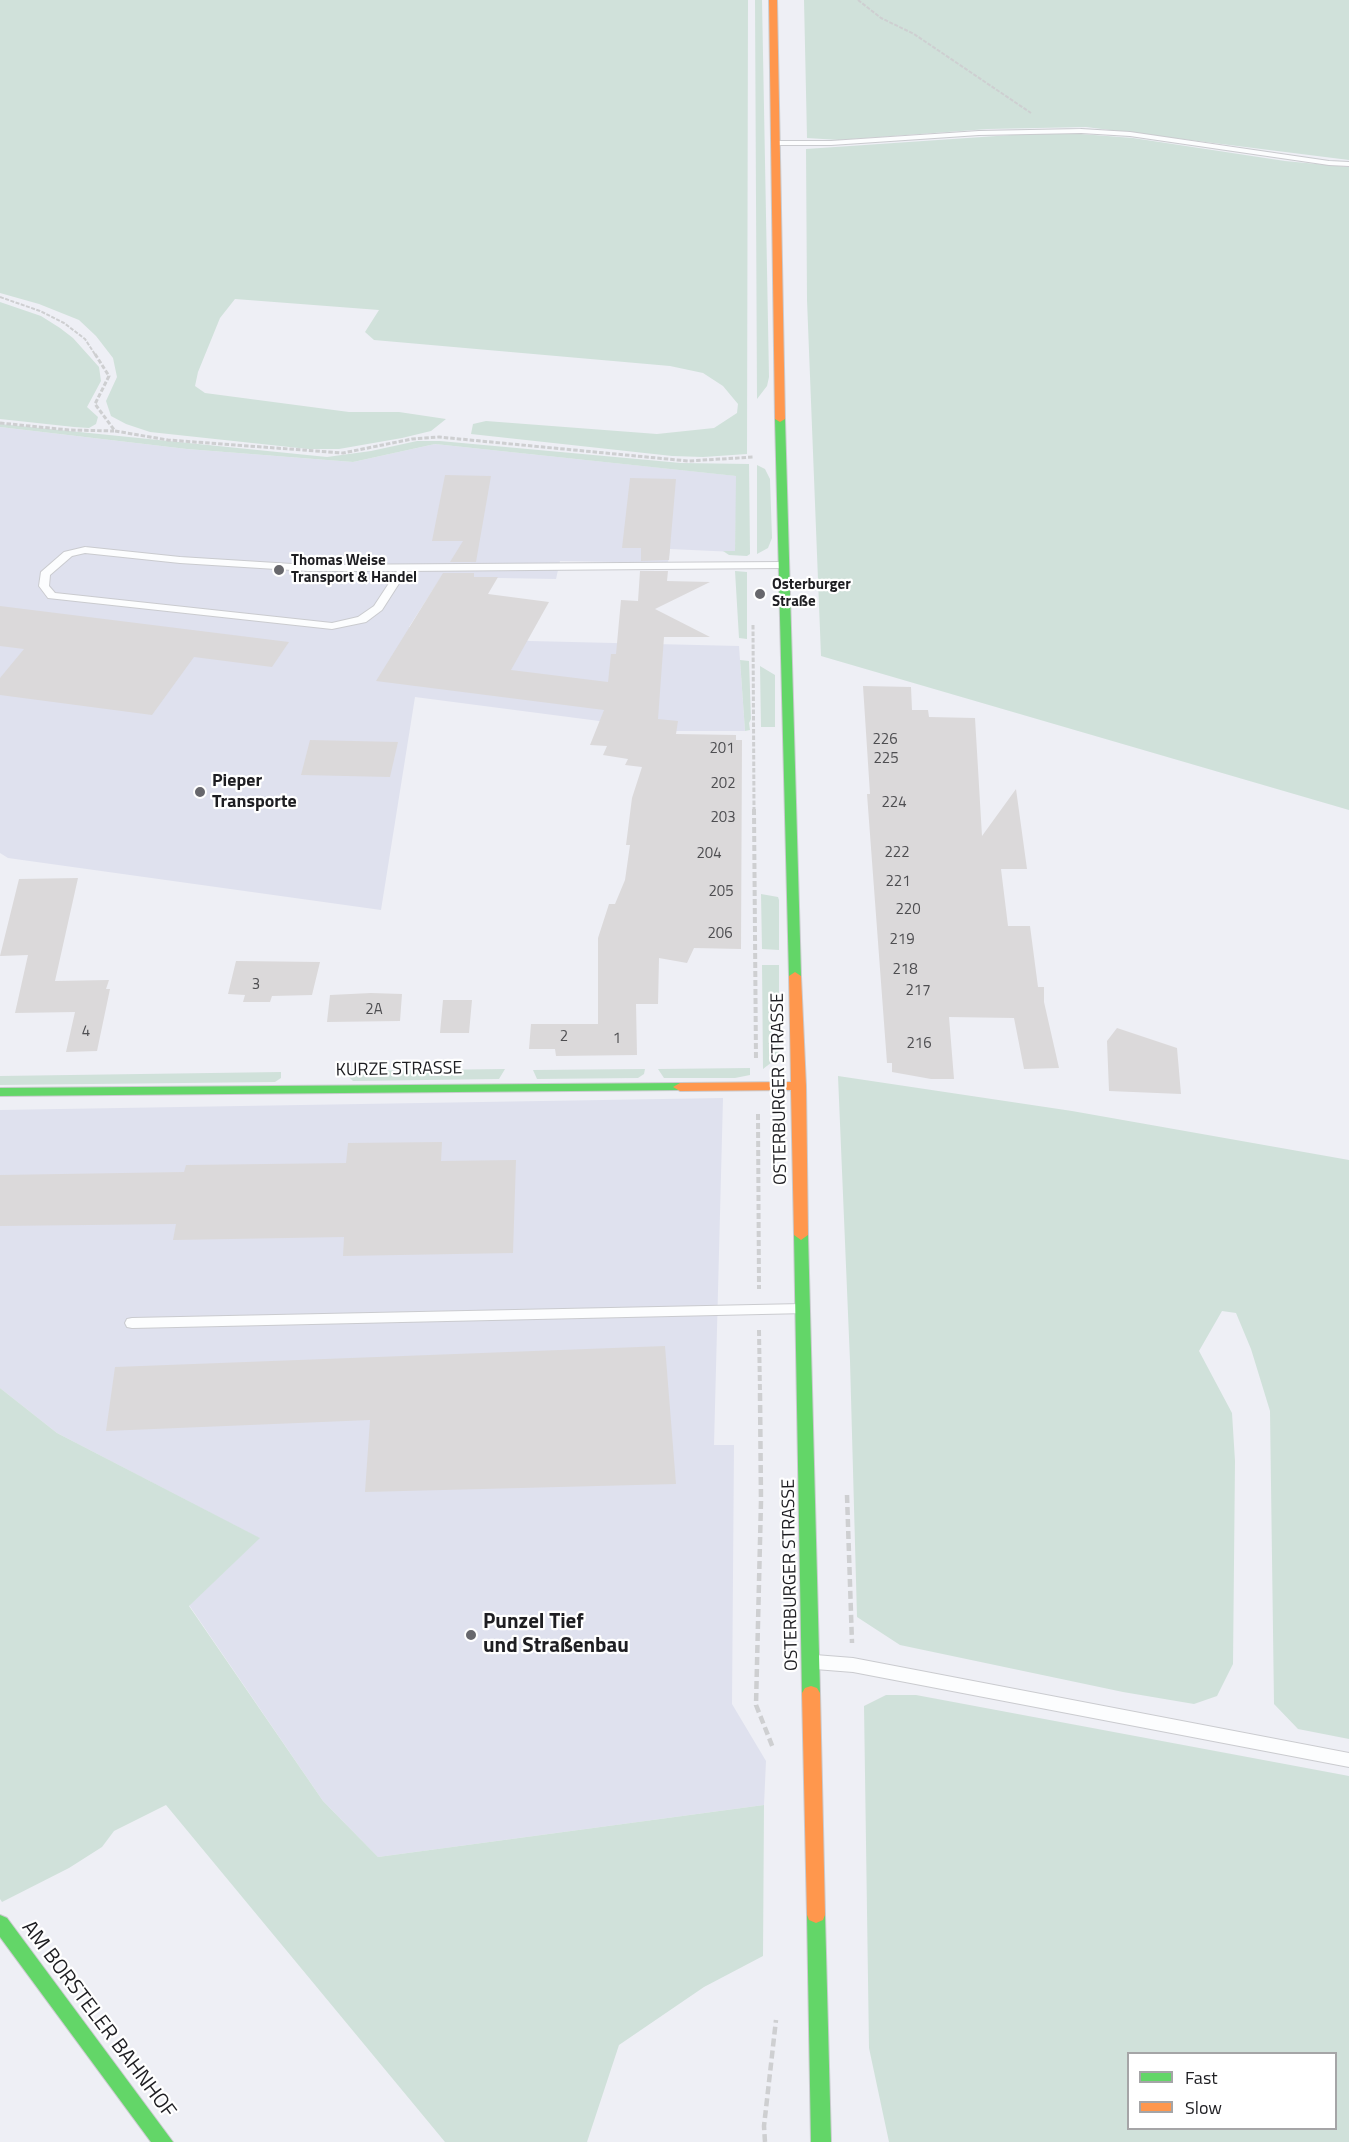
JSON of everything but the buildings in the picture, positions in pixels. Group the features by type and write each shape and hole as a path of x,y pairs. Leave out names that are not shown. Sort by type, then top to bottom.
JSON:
{"street":[{"name":"OSTERBURGER STRASSE","path":"773,0 783,565 789,665 821,2142"},
{"name":"KURZE STRASSE","path":"0,1092 799,1086"},
{"name":"AM BORSTELER BAHNHOF","path":"0,1923 163,2142"}],"lane":[{"path":"776,143 831,143 979,133 1081,131 1130,134 1306,160 1349,164"},
{"path":"404,569 378,608 362,620 332,626 52,596 44,586 45,574 68,555 86,550 252,565 404,569 783,565"},
{"path":"132,1323 804,1309"},
{"path":"810,1662 865,1667 1349,1760"}],"path":[{"path":"858,0 880,18 914,34 1032,114"},
{"path":"0,297 40,310 64,323 86,339 109,376 95,404 115,431"},
{"path":"0,423 69,430 115,431 168,440 343,453 439,437 688,460 782,457"}],"shaded area":[{"path":"0,0 748,0 747,454 703,457 672,456 471,434 473,424 486,421 657,434 714,428 737,413 738,404 723,386 703,373 670,366 374,340 365,332 379,310 235,299 220,318 198,372 195,386 205,393 349,412 399,412 446,419 431,431 402,438 339,449 308,449 150,432 111,416 106,401 117,377 113,358 96,336 79,320 39,304 0,293"},
{"path":"755,0 762,0 769,377 767,386 757,399"},
{"path":"804,0 1349,0 1349,160 1086,127 988,129 839,140 807,138"},
{"path":"1026,134 1081,134 1133,138 1285,161 1349,167 1349,810 821,656 807,300 806,149"},
{"path":"0,302 41,316 60,328 73,338 99,367 101,381 87,407 98,417 96,424 89,428 0,419"},
{"path":"0,424 327,457 417,441 440,441 681,463 749,464 750,554 747,556 729,555 723,551 735,551 736,476 435,444 353,462 187,449 0,427"},
{"path":"0,427 187,449 353,462 435,444 737,476 735,552 670,549 668,563 560,561 556,579 441,577 409,627 530,641 739,646 745,731 676,731 415,697 381,910 8,858 0,853"},
{"path":"757,465 765,469 770,479 772,538 768,548 757,554"},
{"path":"735,571 747,572 747,639 739,638"},
{"path":"740,660 749,661 751,719 750,730 745,731"},
{"path":"760,666 775,675 775,727 761,727"},
{"path":"761,894 778,897 779,900 779,950 762,949"},
{"path":"762,965 779,965 779,1052 776,1059 763,1069"},
{"path":"750,1068 750,1075 735,1078 664,1078 658,1069"},
{"path":"505,1069 499,1079 353,1081 348,1076 349,1071"},
{"path":"645,1069 644,1074 638,1078 537,1079 533,1070"},
{"path":"281,1072 281,1078 275,1082 0,1085 0,1076"},
{"path":"838,1076 1072,1111 1349,1160 1349,1739 1298,1729 1274,1704 1270,1411 1251,1349 1236,1313 1222,1311 1199,1351 1232,1413 1235,1461 1233,1664 1217,1696 1194,1704 1123,1692 900,1645 857,1617 850,1361"},
{"path":"723,1098 714,1445 734,1445 732,1704 766,1761 764,1805 378,1857 323,1801 189,1605 259,1538 57,1433 0,1388 0,1110"},
{"path":"0,1388 57,1433 260,1538 189,1606 323,1801 378,1857 764,1805 763,1956 704,1987 619,2045 587,2142 445,2142 166,1805 114,1831 102,1847 69,1868 2,1902 0,1899"},
{"path":"886,1695 916,1695 1349,1776 1349,2142 889,2142 869,2048 864,1706"}],"traffic: fast":[{"path":"780,419 795,976"},
{"path":"0,1092 680,1087"},
{"path":"801,1235 811,1693"},
{"path":"816,1915 821,2142"},
{"path":"0,1923 163,2142"}],"traffic: slow":[{"path":"773,0 780,419"},
{"path":"795,976 801,1235"},
{"path":"680,1087 799,1086"},
{"path":"811,1693 816,1915"}],"place":[{"name":"Thomas Weise Transport & Handel","path":"279,570"},
{"name":"Osterburger Straße","path":"760,594"},
{"name":"Pieper Transporte","path":"200,792"},
{"name":"Punzel Tief und Straßenbau","path":"471,1635"}]}
